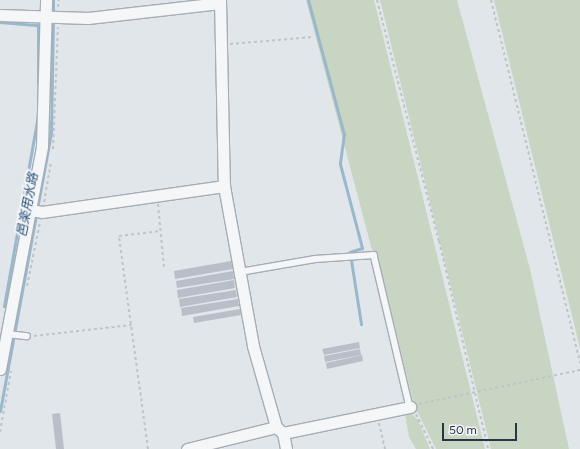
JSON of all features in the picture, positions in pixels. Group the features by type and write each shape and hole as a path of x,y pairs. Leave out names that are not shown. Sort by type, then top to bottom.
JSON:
{"street":[{"path":"0,369 11,335 5,310 34,211 43,140 50,19 46,0"},
{"path":"0,15 50,19 220,1 224,186 253,346 286,449"},
{"path":"34,211 224,186"},
{"path":"187,449 280,430 377,414 412,406"}],"lane":[{"path":"240,272 315,259 374,255 412,406"},
{"path":"11,335 27,336"}],"path":[{"path":"377,0 438,233 488,449"},
{"path":"490,0 580,363"},
{"path":"221,44 313,36"},
{"path":"157,196 164,267"},
{"path":"148,449 119,236 161,232"},
{"path":"27,336 131,325"},
{"path":"433,449 420,418 412,406 580,370"},
{"path":"377,414 385,449"}],"green space":[{"path":"306,0 374,0 485,449 436,449 414,405 377,254 372,250"},
{"path":"380,0 457,0 530,269 569,449 491,449"},
{"path":"494,0 580,0 580,348"},
{"path":"410,412 418,420 430,449 416,449 409,437 405,413"}],"building":[{"path":"231,261 233,269 175,279 174,271"},
{"path":"233,271 234,279 177,288 176,281"},
{"path":"234,280 235,288 178,298 177,290"},
{"path":"236,290 237,297 180,307 179,299"},
{"path":"238,299 239,306 182,316 181,308"},
{"path":"240,309 241,315 194,323 193,317"},
{"path":"359,342 360,348 324,355 322,349"},
{"path":"360,349 361,355 325,362 324,356"},
{"path":"362,355 363,361 327,369 326,363"},
{"path":"60,413 64,449 56,449 52,414"}],"waterway":[{"name":"邑楽用水路","path":"53,0 53,14"},
{"path":"308,0 344,134 340,164 362,248 350,252"},
{"name":"邑楽用水路","path":"37,209 51,133 53,20"},
{"path":"0,22 38,25 38,83"},
{"path":"4,306 38,116"},
{"name":"邑楽用水路","path":"0,411 36,214"},
{"path":"351,260 361,324"}]}
